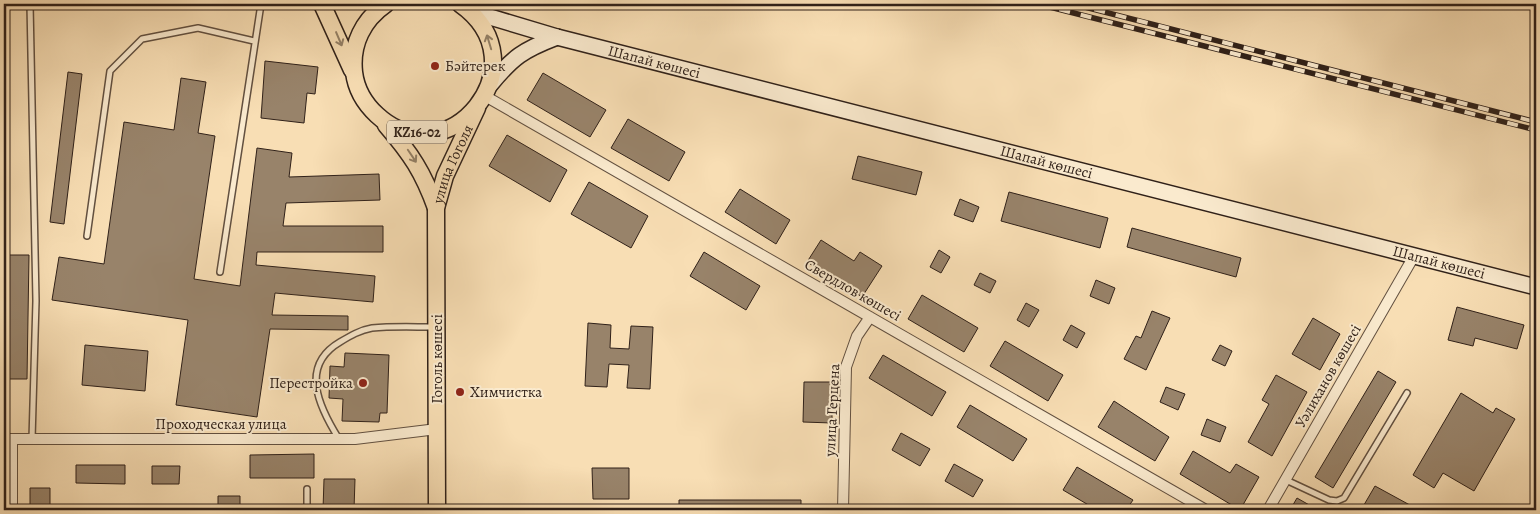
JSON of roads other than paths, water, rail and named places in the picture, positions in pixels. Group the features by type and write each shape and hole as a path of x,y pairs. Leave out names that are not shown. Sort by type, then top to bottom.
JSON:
{"main road":[{"name":"KZ16-02","path":"322,4 363,99 381,118 405,130 431,132 456,124 484,96"},
{"name":"KZ16-02","path":"354,75 354,55 359,35 374,13 386,4"},
{"name":"улица Гоголя","path":"436,208 445,176 484,96 493,58 486,32 465,7"},
{"name":"улица Гоголя","path":"381,118 411,154 424,177 436,208"},
{"name":"Гоголь көшесі","path":"436,208 437,510"}],"street":[{"name":"Шапай көшесі","path":"465,7 557,37 1536,287"},
{"path":"484,96 508,63 525,49 557,37"},
{"name":"Свердлов көшесі","path":"484,96 1206,510"},
{"name":"Уәлиханов көшесі","path":"1268,510 1414,256"},
{"name":"улица Герцена","path":"843,510 846,367 857,336 870,317"},
{"name":"Проходческая улица","path":"8,439 340,439 437,429"},
{"path":"8,439 12,510"}],"lane":[{"path":"30,4 36,301 32,439"},
{"path":"220,272 261,4"},
{"path":"87,236 110,71 142,39 198,28 254,42"},
{"path":"340,439 327,419 317,390 317,364 333,346 353,334 370,328 436,327"},
{"path":"1285,480 1329,500 1337,501 1344,498 1407,394"},
{"path":"306,510 307,489"}],"railway":[{"path":"1038,4 1536,130"},
{"path":"1073,4 1536,122"}],"place":[{"name":"Бәйтерек","path":"435,66"},
{"name":"Перестройка","path":"363,383"},
{"name":"Химчистка","path":"460,392"}]}
